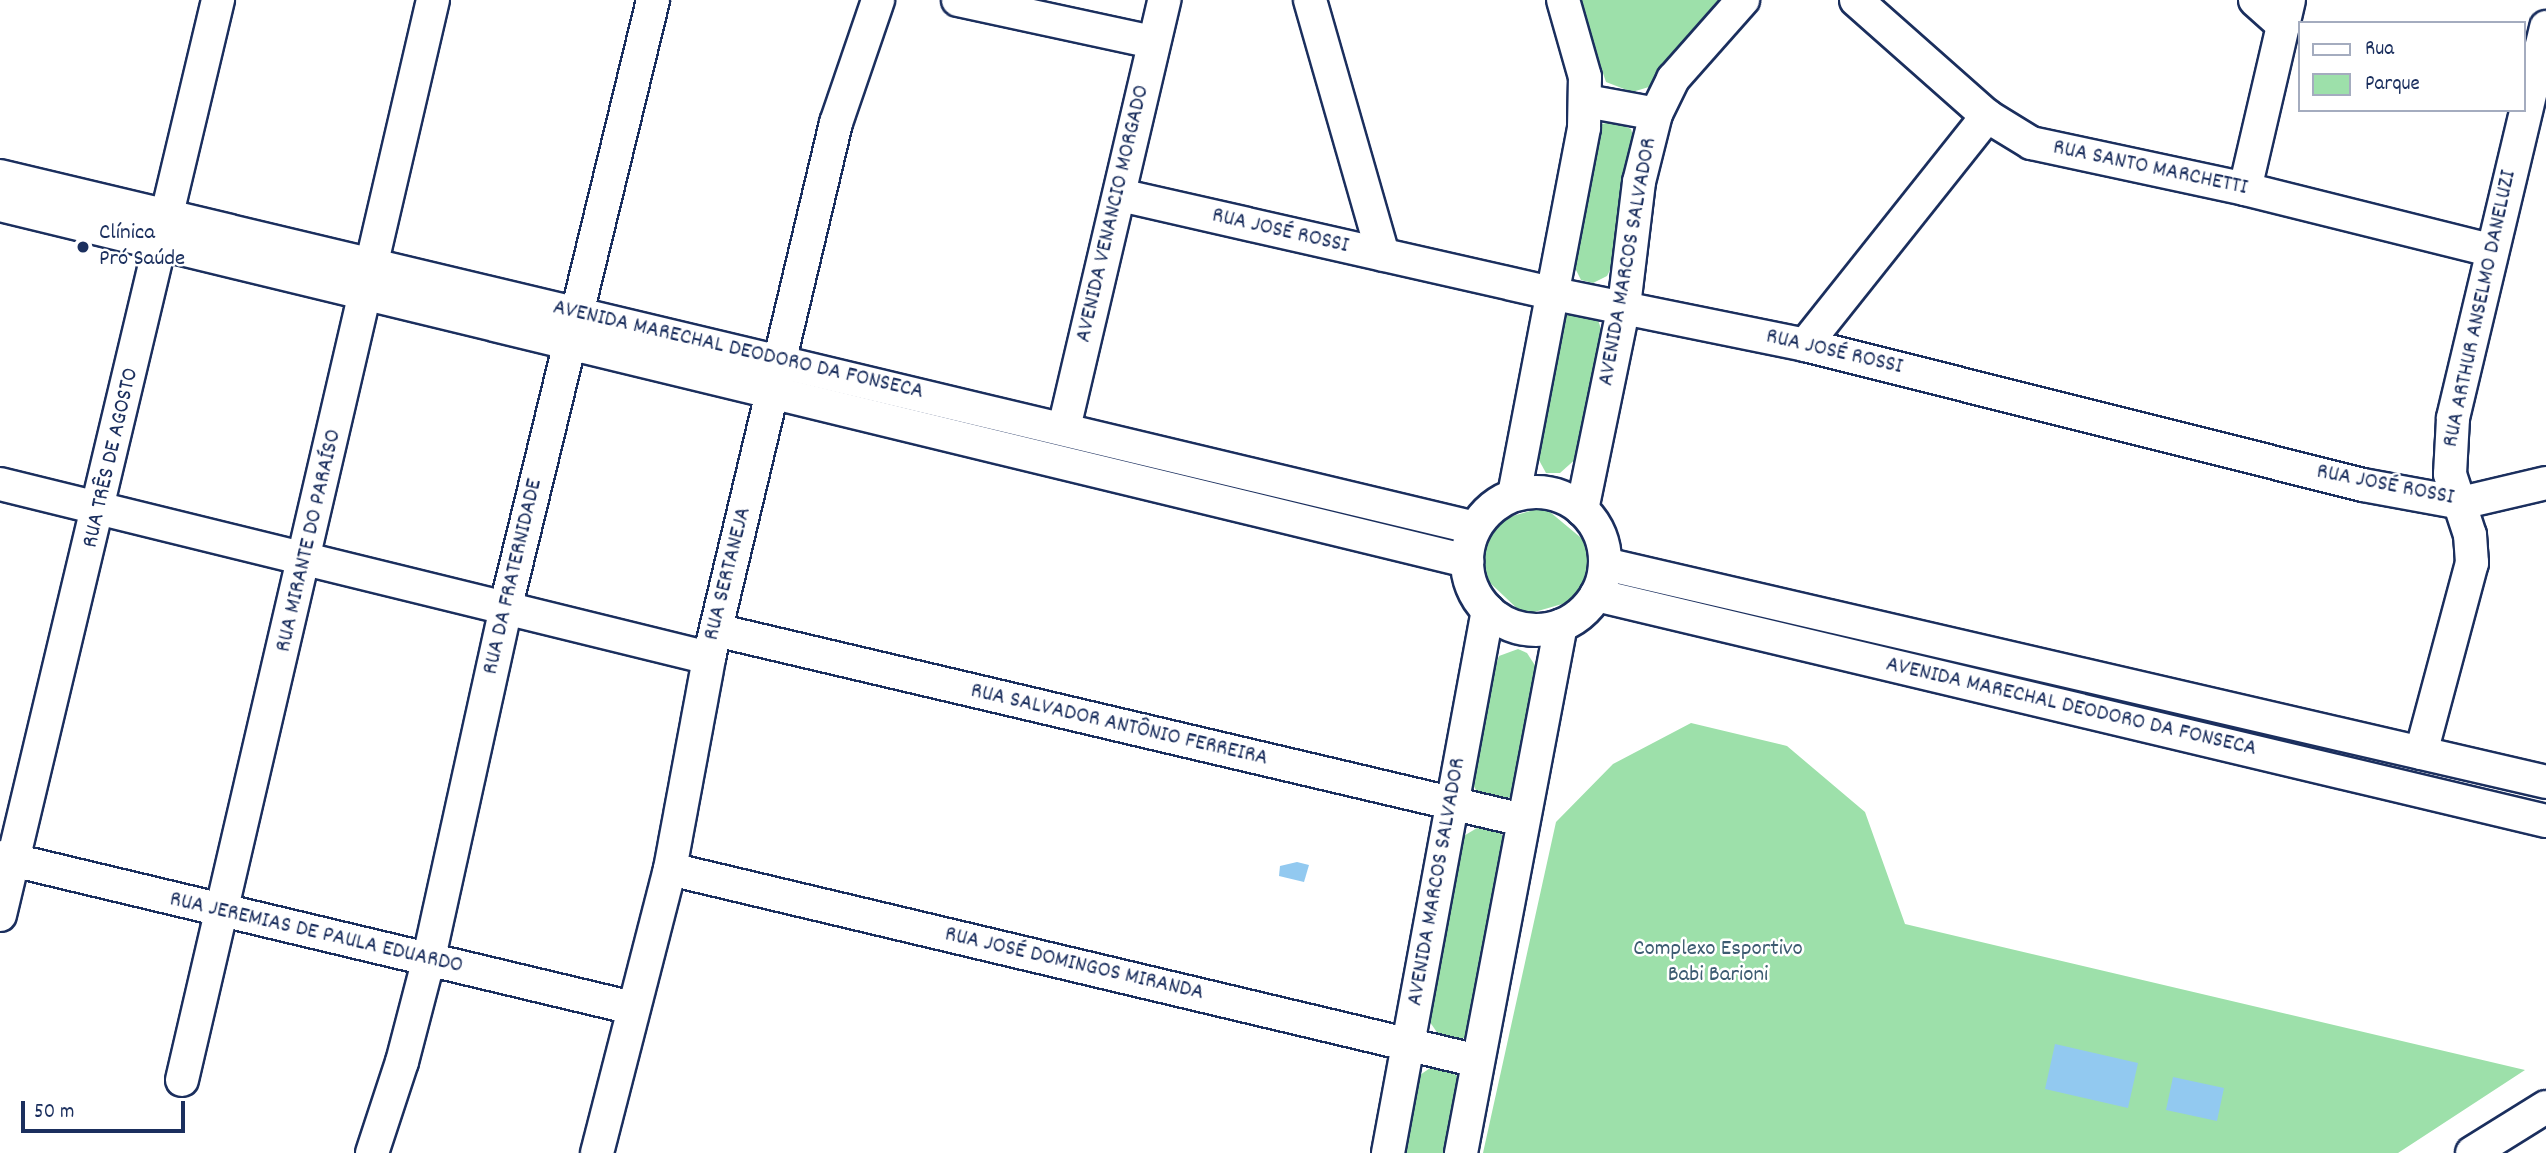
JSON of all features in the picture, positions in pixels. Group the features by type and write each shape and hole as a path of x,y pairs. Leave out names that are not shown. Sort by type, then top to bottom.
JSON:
{"street":[{"name":"RUA TRÊS DE AGOSTO","path":"0,915 7,859 100,507 218,0"},
{"name":"RUA MIRANTE DO PARAÍSO","path":"182,1080 306,556 433,0"},
{"name":"RUA DA FRATERNIDADE","path":"372,1153 428,962 506,606 653,0"},
{"name":"RUA SERTANEJA","path":"597,1153 670,869 712,644 782,359 836,123 878,0"},
{"path":"958,0 1153,42"},
{"name":"AVENIDA VENANCIO MORGADO","path":"1064,428 1164,0"},
{"path":"1310,0 1383,255"},
{"path":"1514,495 1555,295 1586,102 1585,77 1563,0"},
{"name":"AVENIDA MARCOS SALVADOR","path":"1582,510 1624,306 1640,182 1656,114 1672,79 1743,0"},
{"name":"RUA SANTO MARCHETTI","path":"1856,0 1987,116 2031,143 2245,189 2490,250"},
{"path":"2245,189 2286,12 2255,0"},
{"name":"RUA ARTHUR ANSELMO DANELUZI","path":"2525,111 2546,27"},
{"path":"1586,102 1656,114"},
{"name":"RUA ARTHUR ANSELMO DANELUZI","path":"2421,753 2472,563 2461,503 2450,474 2449,448 2490,250 2525,112"},
{"path":"1805,345 1987,116"},
{"name":"AVENIDA MARECHAL DEODORO DA FONSECA","path":"0,176 164,229 370,278 576,313 782,359 1475,527"},
{"name":"RUA JOSÉ ROSSI","path":"1120,195 1555,295 1624,306 1805,345 2363,485 2461,503 2546,483"},
{"name":"AVENIDA MARECHAL DEODORO DA FONSECA","path":"0,205 164,229"},
{"name":"AVENIDA MARECHAL DEODORO DA FONSECA","path":"370,278 568,344 1467,561"},
{"name":"RUA SALVADOR ANTÔNIO FERREIRA","path":"0,484 506,606 712,644 1523,820"},
{"path":"1550,494 1582,510 1595,526 1605,564 1596,596 1581,614 1561,625 1514,626 1488,610 1472,588 1467,561 1475,527 1497,504 1514,495 1550,494"},
{"name":"AVENIDA MARECHAL DEODORO DA FONSECA","path":"1605,564 2546,782"},
{"name":"AVENIDA MARECHAL DEODORO DA FONSECA","path":"1596,596 2546,821"},
{"name":"AVENIDA MARCOS SALVADOR","path":"1388,1153 1488,610"},
{"path":"1461,1153 1561,625"},
{"name":"RUA JEREMIAS DE PAULA EDUARDO","path":"7,859 222,913 633,1008"},
{"name":"RUA JOSÉ DOMINGOS MIRANDA","path":"670,869 1478,1061"},
{"path":"2472,1153 2546,1107"}],"green space":[{"path":"1578,0 1720,0 1649,87 1632,92 1606,82"},
{"path":"1613,121 1631,129 1635,143 1614,262 1607,276 1593,283 1581,280 1570,258 1599,125"},
{"path":"1573,308 1597,317 1601,329 1579,456 1560,473 1546,473 1534,451 1563,314"},
{"path":"1544,507 1586,542 1591,562 1589,581 1576,600 1524,615 1486,579 1482,547 1495,521"},
{"path":"1518,649 1527,653 1538,670 1515,795 1495,803 1480,797 1472,783 1499,656"},
{"name":"Complexo Esportivo Babi Barioni","path":"1691,723 1787,746 1865,812 1905,924 2525,1070 2398,1153 1483,1153 1556,822 1613,764"},
{"path":"1482,825 1500,832 1505,840 1473,1028 1464,1038 1451,1041 1441,1038 1427,1018 1462,837"},
{"path":"1436,1064 1459,1077 1463,1088 1451,1153 1403,1153 1417,1077"}],"water":[{"path":"1297,862 1309,865 1304,882 1279,876 1280,866"},
{"path":"2055,1044 2138,1063 2128,1108 2045,1089"},
{"path":"2173,1077 2224,1088 2217,1121 2166,1110"}],"place":[{"name":"Clínica Pró Saúde","path":"83,247"}]}
